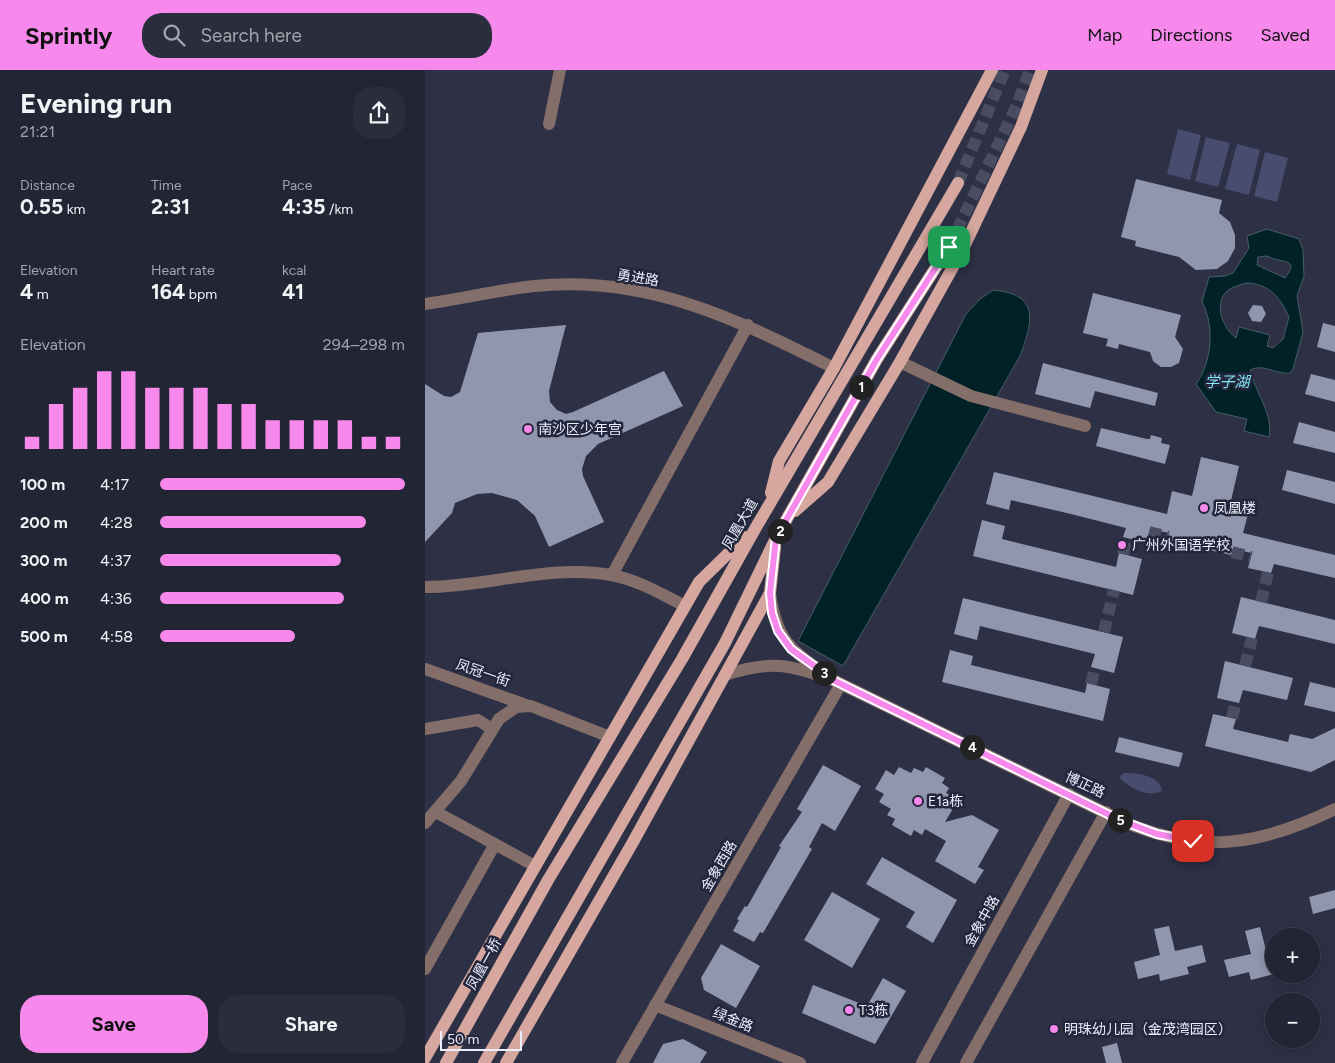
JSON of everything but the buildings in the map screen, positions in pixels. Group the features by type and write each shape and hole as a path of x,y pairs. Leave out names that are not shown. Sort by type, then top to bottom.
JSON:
{"main road":[{"path":"768,506 779,461 834,368 992,70"},
{"path":"787,517 828,482 900,362 963,249 1021,127 1042,70"},
{"name":"凤凰大道","path":"548,880 681,659 768,506 958,183"},
{"path":"484,1063 725,643 787,517 877,359 949,247"},
{"path":"425,1058 699,582 755,529"},
{"path":"506,1063 633,842 770,593 776,538"},
{"name":"凤凰一桥","path":"446,1063 548,880"}],"street":[{"path":"549,124 560,70"},
{"name":"勇进路","path":"425,304 536,286 590,286 653,294 697,305 748,325 834,368"},
{"path":"612,575 748,325"},
{"path":"900,362 971,396 1085,426"},
{"path":"425,587 465,586 535,573 560,571 612,575 644,585 685,606"},
{"path":"770,593 778,631 791,649 838,683"},
{"path":"725,675 766,664 811,672 838,683"},
{"name":"凤冠一街","path":"425,669 610,736"},
{"name":"博正路","path":"838,683 1106,812 1157,834 1193,841 1229,842 1280,833 1335,810"},
{"name":"金象西路","path":"622,1063 838,683"},
{"path":"425,823 461,781 492,729 506,712 516,707 531,706"},
{"path":"425,729 478,720 492,729"},
{"name":"金象中路","path":"922,1063 1069,794"},
{"path":"436,812 535,866"},
{"path":"966,1063 1106,812"},
{"path":"425,969 495,844"},
{"name":"绿金路","path":"655,1005 800,1063"}],"shaded area":[{"path":"1178,129 1201,135 1190,180 1167,174"},
{"path":"1206,137 1230,143 1218,187 1195,181"},
{"path":"1237,144 1260,150 1249,195 1225,189"},
{"path":"1265,152 1288,158 1277,202 1254,196"},
{"path":"1124,773 1141,774 1153,778 1157,781 1162,791 1145,793 1139,791 1119,777"}],"water":[{"name":"学子湖","path":"1267,229 1299,239 1303,250 1304,276 1297,296 1303,332 1293,369 1290,373 1265,368 1250,370 1267,412 1270,429 1269,437 1244,431 1247,419 1216,412 1196,384 1206,365 1210,344 1209,322 1202,302 1209,277 1225,276 1233,273 1249,248 1247,236","holes":["1266,256 1291,265 1285,278 1257,265 1258,257","1246,283 1261,286 1273,293 1289,317 1283,339 1273,348 1267,346 1270,335 1239,327 1236,338 1231,334 1221,316 1221,303 1227,291"]},
{"path":"993,290 1019,297 1026,303 1030,321 1020,356 843,666 798,641 966,314 979,300"}],"tunnel":[{"path":"958,183 1005,70"},
{"path":"949,247 1017,105 1030,70"},
{"path":"1149,532 1168,537"},
{"path":"1123,554 1126,538"},
{"path":"1232,552 1251,557"},
{"path":"1261,602 1268,572"},
{"path":"1104,632 1114,590"},
{"path":"1245,666 1252,638"},
{"path":"1091,684 1095,668"},
{"path":"1232,718 1236,702"}],"place":[{"name":"南沙区少年宫","path":"528,429"},
{"name":"凤凰楼","path":"1204,508"},
{"name":"广州外国语学校","path":"1122,545"},
{"name":"E1a栋","path":"918,801"},
{"name":"T3栋","path":"849,1010"},
{"name":"明珠幼儿园（金茂湾园区）","path":"1054,1029"}],"route":[{"path":"949,247 877,359 776,538 770,593 772,613 778,631 791,649 835,681 1122,821 1157,834 1193,841"}]}
